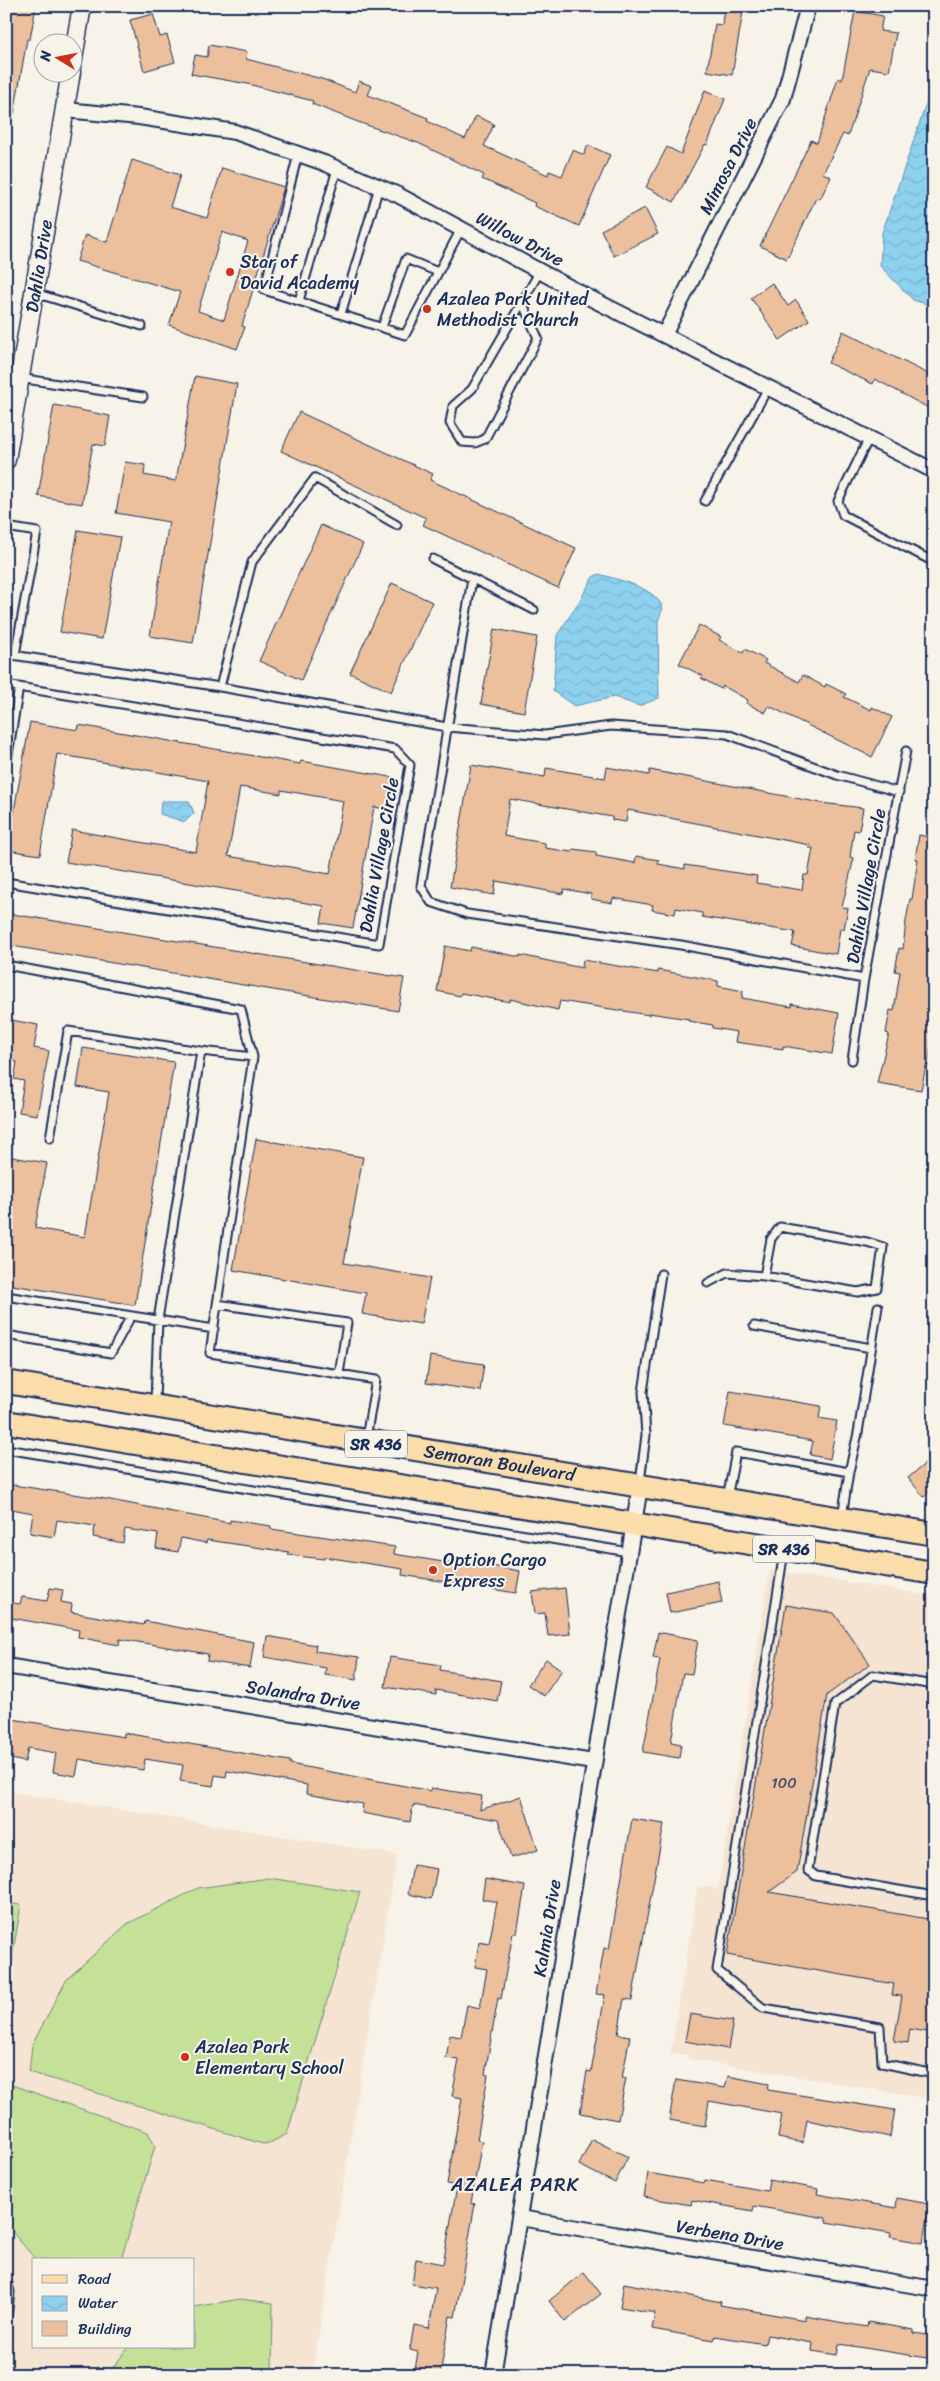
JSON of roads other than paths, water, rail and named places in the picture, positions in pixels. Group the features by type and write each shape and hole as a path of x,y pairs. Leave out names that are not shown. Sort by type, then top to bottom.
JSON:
{"main road":[{"name":"Semoran Boulevard","path":"6,1382 934,1534"},
{"name":"SR 436","path":"6,1422 934,1573"}],"street":[{"path":"78,32 82,6"},
{"name":"Mimosa Drive","path":"664,335 783,99 808,6"},
{"name":"Dahlia Drive","path":"6,460 13,376 34,293 69,82"},
{"name":"Willow Drive","path":"65,110 140,117 235,132 298,154 379,186 664,335 934,471"},
{"name":"Kalmia Drive","path":"493,2375 640,1487"},
{"name":"Solandra Drive","path":"6,1666 593,1762"},
{"name":"Verbena Drive","path":"520,2218 934,2289"}],"lane":[{"path":"298,154 264,290 405,335 461,229"},
{"path":"299,301 337,169"},
{"path":"341,314 379,186"},
{"path":"382,327 406,259 438,272"},
{"path":"522,302 538,338 485,439 475,444 462,442 450,423 453,406 472,389 522,302 540,271"},
{"path":"34,293 142,326"},
{"path":"13,376 143,397"},
{"path":"705,501 768,388"},
{"path":"869,438 838,501 843,515 934,562"},
{"path":"220,687 252,562 314,478 397,524"},
{"path":"6,527 37,532 15,655"},
{"path":"433,559 534,610"},
{"path":"447,728 472,579"},
{"name":"Dahlia Village Circle","path":"6,654 220,687 447,728 545,735 611,726 727,734 836,775 899,792 864,979 681,945 467,914 431,902 421,886 447,728"},
{"name":"Dahlia Village Circle","path":"6,685 395,749 410,765 379,944 6,882"},
{"path":"6,767 19,688"},
{"path":"899,792 906,751"},
{"path":"6,965 241,1009 253,1057 210,1353 376,1380 366,1442"},
{"path":"852,1060 864,979"},
{"path":"50,1138 68,1031 253,1057"},
{"path":"154,1407 158,1320 201,1051"},
{"path":"708,1283 727,1273 764,1276 858,1292 877,1288 884,1247 867,1242 780,1227 771,1239 764,1276"},
{"path":"640,1487 646,1434 643,1392 661,1274"},
{"path":"6,1296 214,1329"},
{"path":"217,1304 347,1323 339,1374"},
{"path":"841,1519 858,1433 878,1307"},
{"path":"6,1335 111,1353 131,1316"},
{"path":"754,1326 871,1348"},
{"path":"6,1449 629,1552"},
{"path":"727,1501 736,1452 849,1472"},
{"path":"784,1549 717,1970 763,2008 880,2027 882,2063 934,2074"},
{"path":"934,1685 873,1675 835,1704 808,1870 816,1876 934,1896"},
{"path":"6,2276 10,2292 7,2320"}],"water":[{"path":"934,81 934,306 913,300 880,266 882,233"},
{"path":"599,574 636,585 652,595 663,608 658,621 659,698 639,706 614,697 574,706 553,691 557,635 593,577"},
{"path":"161,801 189,801 194,813 185,822 160,814"}],"place":[{"name":"Star of David Academy","path":"230,272"},
{"name":"Azalea Park United Methodist Church","path":"427,309"},
{"name":"Option Cargo Express","path":"433,1570"},
{"name":"Azalea Park Elementary School","path":"185,2057"}],"district":[{"name":"AZALEA PARK","path":"515,2184"}]}
